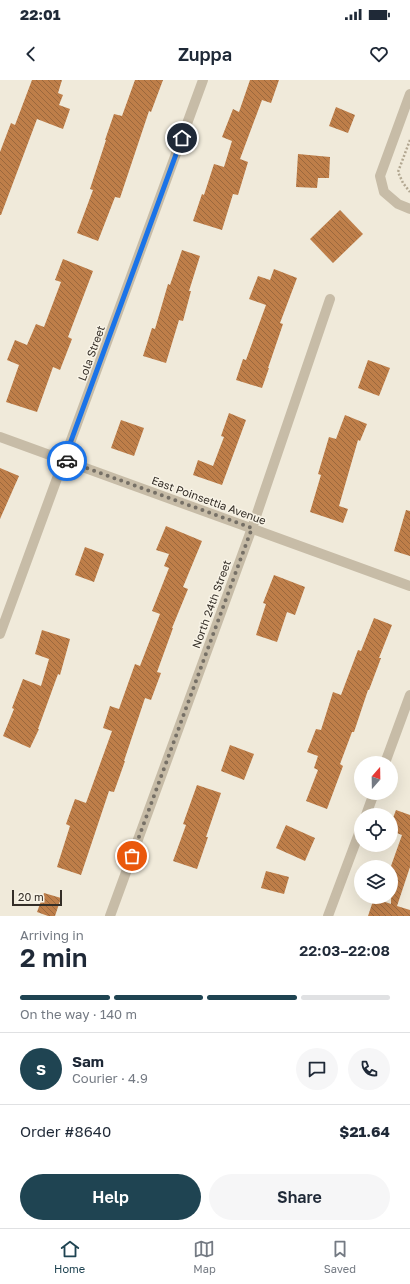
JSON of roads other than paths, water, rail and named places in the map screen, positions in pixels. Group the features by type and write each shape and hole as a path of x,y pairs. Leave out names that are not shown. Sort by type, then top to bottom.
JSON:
{"street":[{"name":"Lola Street","path":"0,634 203,80"},
{"path":"410,94 380,176 384,192 398,204 410,209"},
{"name":"North 24th Street","path":"110,916 252,528 330,299"},
{"name":"East Poinsettia Avenue","path":"0,437 410,586"},
{"path":"388,756 410,695"},
{"path":"328,916 354,847"}]}
